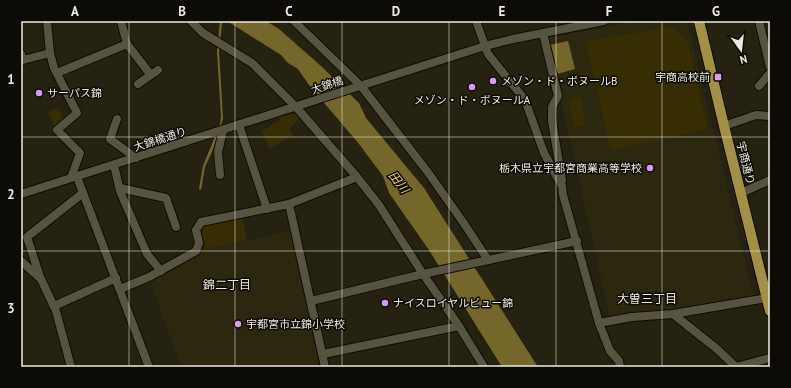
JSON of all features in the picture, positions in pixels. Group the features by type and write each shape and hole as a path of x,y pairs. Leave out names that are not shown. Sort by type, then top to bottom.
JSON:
{"main road":[{"name":"宇商通り","path":"700,21 740,193 770,311"}],"street":[{"path":"46,21 50,53 57,73 77,113 57,130 80,153 74,177 83,193 149,367"},
{"path":"121,21 127,44 150,74"},
{"path":"191,21 204,33 252,63 296,107 357,177 379,205 426,274 484,367"},
{"path":"294,21 359,87 427,171 484,261"},
{"path":"476,21 488,54 525,100 544,153 562,186"},
{"path":"359,87 485,46 542,33 568,25 604,21"},
{"path":"759,21 770,67"},
{"path":"542,33 558,96 552,107 552,121 560,160 563,195 599,323 610,351 619,361 620,367"},
{"path":"57,73 127,44"},
{"path":"21,54 23,60 50,53"},
{"path":"138,84 150,74 158,70"},
{"path":"759,86 770,73"},
{"name":"大錦橋","path":"305,104 359,87"},
{"name":"大錦橋通り","path":"21,194 305,104"},
{"path":"724,126 756,115 770,116"},
{"path":"117,119 110,139 136,158"},
{"path":"239,125 267,209"},
{"path":"220,175 218,152 223,130"},
{"path":"114,165 120,188 147,254 161,271"},
{"path":"120,289 161,271 196,250 200,243 196,230 201,222 290,204 357,177"},
{"path":"740,193 770,180"},
{"path":"120,188 166,198 176,227"},
{"path":"71,367 56,311 41,279 27,237 83,193"},
{"path":"290,204 325,367"},
{"path":"311,301 577,241"},
{"path":"21,261 41,279"},
{"path":"54,306 116,278"},
{"path":"599,323 632,317 673,314 767,298"},
{"path":"673,314 717,349 736,367 770,358"},
{"path":"323,354 459,326"}],"shaded area":[{"name":"栃木県立宇都宮商業高等学校","path":"634,21 687,21 754,298 675,311 610,317 547,38"},
{"path":"670,27 686,38 708,129 614,150 610,147 586,41"},
{"path":"581,97 586,125 574,127 569,99"},
{"path":"58,108 64,117 58,126 54,125 48,112"},
{"path":"294,113 299,119 289,129 293,135 269,149 262,131 280,120 279,117"},
{"path":"242,216 247,240 205,249 200,229 202,224"},
{"name":"宇都宮市立錦小学校","path":"292,231 320,367 181,367 150,281 205,249"}],"water":[{"path":"220,21 223,21 219,51 223,119 214,147 205,167 201,190 199,189 203,166 220,124 221,117 217,51"},
{"name":"田川","path":"227,21 266,21 279,29 321,66 359,103 366,118 424,188 538,367 502,367 429,250 389,193 383,176 359,144 309,85 298,69 288,63 281,55"},
{"path":"568,41 575,69 557,74 550,45"}],"place":[{"name":"宇商高校前","path":"718,77"},
{"name":"メゾン・ド・ボヌールB","path":"493,81"},
{"name":"メゾン・ド・ボヌールA","path":"472,87"},
{"name":"サーパス錦","path":"39,93"},
{"name":"栃木県立宇都宮商業高等学校","path":"650,168"},
{"name":"ナイスロイヤルビュー錦","path":"385,303"},
{"name":"宇都宮市立錦小学校","path":"238,324"}],"district":[{"name":"錦二丁目","path":"227,284"},
{"name":"大曽三丁目","path":"647,298"}]}
